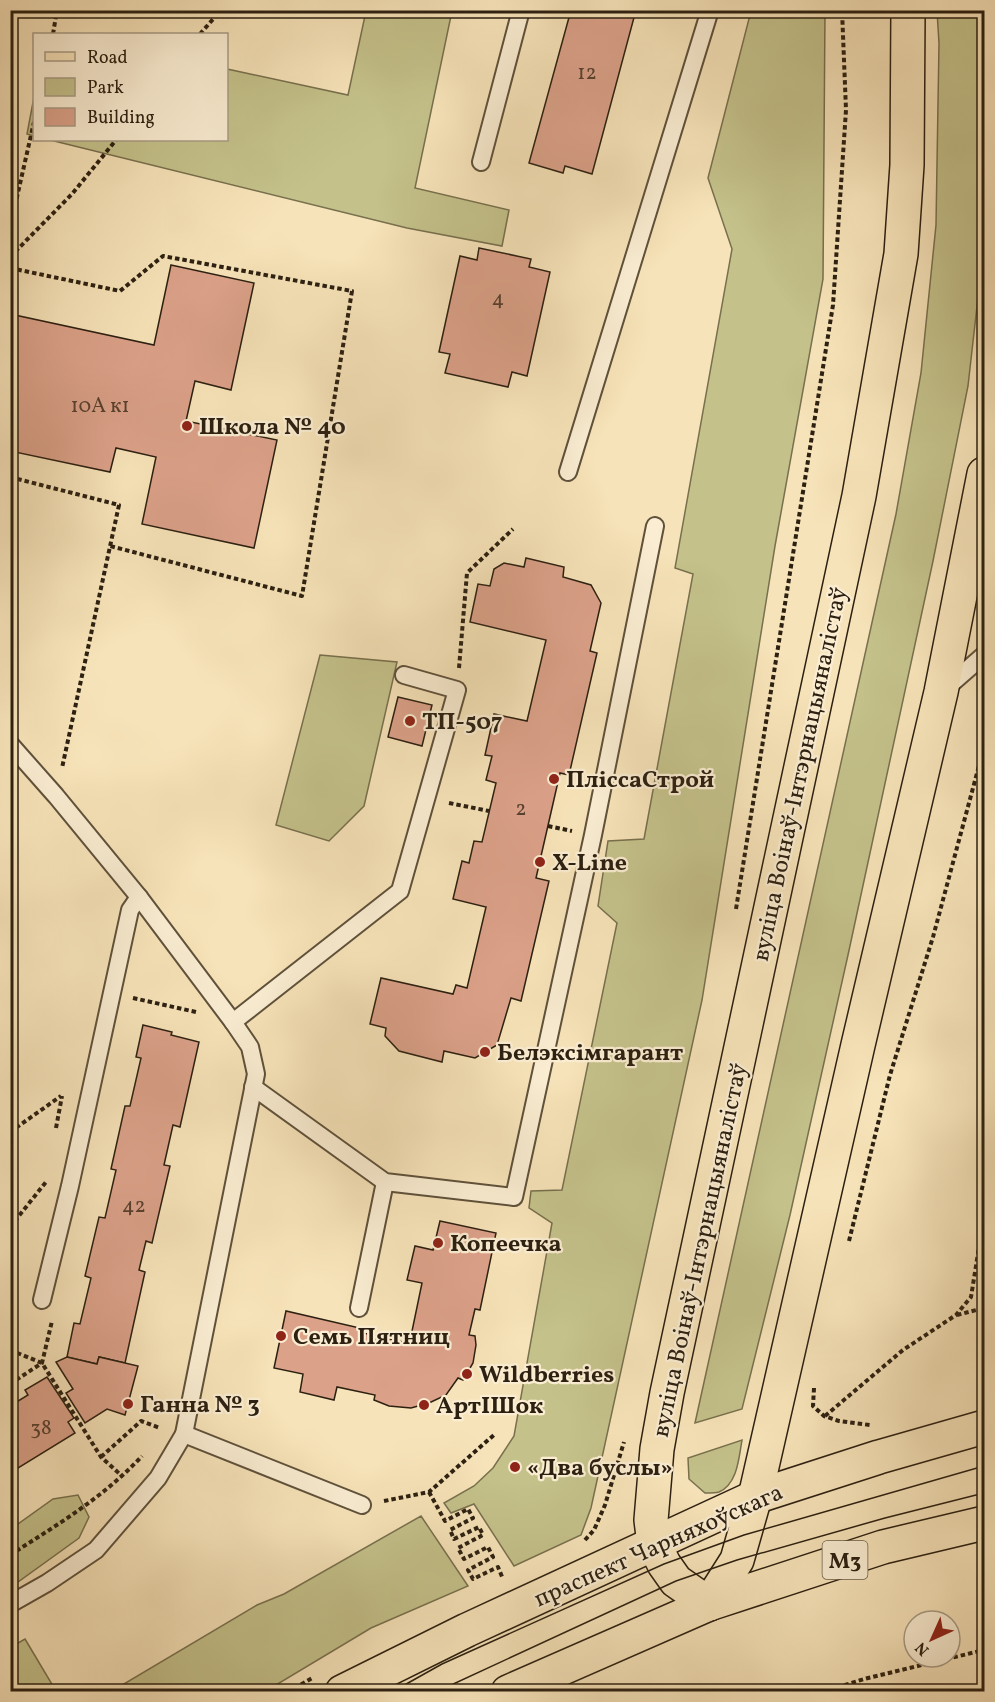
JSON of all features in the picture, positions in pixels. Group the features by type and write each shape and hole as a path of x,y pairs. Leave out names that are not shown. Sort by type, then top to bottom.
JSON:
{"main road":[{"name":"вуліца Воінаў-Інтэрнацыяналістаў","path":"709,1604 676,1581 654,1544 651,1520 657,1449 667,1393 859,496 901,254 907,165 908,10"},
{"path":"709,1604 737,1560 756,1497 858,1045 941,692 984,474"},
{"name":"праспект Чарняхоўскага","path":"342,1692 467,1630 756,1497 879,1457 984,1427"},
{"name":"М3","path":"508,1692 709,1604 883,1547 984,1523"}],"lane":[{"path":"481,162 521,10"},
{"path":"568,472 710,10"},
{"path":"253,1087 385,1182 514,1197 593,835 655,526"},
{"path":"941,692 984,655"},
{"path":"233,1022 400,891 457,690 404,675"},
{"path":"10,744 139,897 233,1022 250,1047 256,1074 184,1434 158,1478 96,1550 47,1583 10,1604"},
{"path":"42,1300 70,1186 130,910 139,897"},
{"path":"359,1308 385,1182"},
{"path":"184,1434 362,1505"}],"path":[{"path":"40,10 56,16"},
{"path":"53,33 56,16 60,10"},
{"path":"201,33 220,10"},
{"path":"735,912 833,305 846,110 842,10"},
{"path":"10,228 33,126"},
{"path":"10,257 72,194 115,141"},
{"path":"10,268 120,291 163,256 352,291 302,596 110,546"},
{"path":"10,477 119,506 56,796"},
{"path":"457,690 467,573 513,530"},
{"path":"847,1248 890,1075 933,937 984,747"},
{"path":"426,799 489,811"},
{"path":"126,997 203,1014"},
{"path":"10,1132 62,1096"},
{"path":"824,1416 903,1350 956,1315 971,1297 980,1241 984,1234"},
{"path":"956,1315 984,1308"},
{"path":"10,1384 42,1363 52,1319"},
{"path":"10,1350 42,1363 100,1457 123,1477"},
{"path":"815,1384 813,1406 824,1416 839,1421"},
{"path":"100,1457 141,1421 165,1431"},
{"path":"362,1505 429,1492 495,1434"},
{"path":"620,1459 625,1436"},
{"path":"10,1555 74,1515 123,1477 144,1454"},
{"path":"429,1492 445,1521 468,1509 473,1518 450,1530 454,1539 479,1527 483,1535 458,1548 464,1559 488,1547 493,1557 468,1570 473,1580 498,1567 505,1582"},
{"path":"823,1692 864,1679 984,1650"}],"green space":[{"path":"366,11 452,11 415,188 509,210 502,246 407,228 54,141 228,141 228,69 348,95"},
{"path":"751,11 825,11 823,279 775,546 702,1000 591,1508 581,1535 514,1566 474,1504 451,1513 444,1503 474,1486 493,1468 514,1436 552,1223 529,1208 531,1191 562,1190 617,923 598,906 608,841 644,839 693,574 675,568 732,249 708,178"},
{"path":"937,11 984,11 984,244 968,386 933,561 848,955 790,1215 742,1409 695,1423 896,514 921,373 936,225 939,43"},
{"path":"33,102 33,136 27,134"},
{"path":"320,655 397,662 364,806 329,841 276,825"},
{"path":"742,1440 737,1469 725,1488 718,1492 705,1493 689,1479 688,1458"},
{"path":"78,1495 89,1517 79,1538 11,1587 11,1529 53,1499"},
{"path":"421,1516 468,1586 371,1628 266,1691 112,1691 257,1605 284,1594"},
{"path":"25,1639 56,1691 11,1691 11,1647"}],"building":[{"path":"571,10 636,10 592,174 565,166 563,173 529,163"},
{"path":"479,248 531,259 529,267 550,272 527,376 512,372 508,387 445,373 450,354 439,352 460,256 477,260"},
{"path":"171,265 254,283 231,390 195,381 186,421 277,440 254,548 142,524 156,457 116,448 110,472 10,451 10,314 154,345"},
{"path":"526,558 564,567 563,577 591,585 601,603 590,651 597,653 569,775 560,773 536,878 549,881 521,1001 511,998 497,1045 475,1058 444,1051 442,1062 399,1051 385,1036 386,1028 370,1024 381,978 453,994 456,985 467,988 486,907 453,899 462,861 469,863 474,841 482,842 496,783 486,780 492,756 485,755 494,714 527,721 546,640 470,622 478,584 490,586 494,569 504,563 524,567"},
{"name":"ТП-507","path":"398,697 432,705 422,746 388,737"},
{"path":"143,1025 199,1042 180,1127 173,1125 164,1165 170,1166 152,1243 146,1241 139,1270 145,1272 125,1363 99,1357 97,1364 67,1357 74,1323 80,1324 91,1278 85,1276 99,1217 105,1218 116,1170 111,1169 125,1106 130,1106 141,1058 136,1057"},
{"path":"440,1221 496,1233 480,1310 475,1309 469,1335 475,1336 473,1363 463,1380 458,1378 446,1395 411,1408 389,1406 374,1400 375,1395 337,1387 334,1400 300,1392 303,1374 274,1368 286,1311 364,1329 363,1333 403,1342 411,1336 422,1283 407,1280 415,1246 433,1250"},
{"path":"67,1357 97,1364 99,1357 138,1366 125,1415 107,1409 85,1423 66,1393 73,1389 56,1362"},
{"path":"47,1377 74,1418 68,1422 75,1433 10,1473 10,1406 28,1395 25,1390"}],"tram line":[{"path":"392,1692 442,1664 664,1564 744,1535 984,1466"},
{"path":"436,1692 676,1581 737,1560 984,1493"}],"place":[{"name":"Школа № 40","path":"187,426"},
{"name":"ТП-507","path":"410,721"},
{"name":"ПліссаСтрой","path":"554,779"},
{"name":"X-Line","path":"540,862"},
{"name":"Белэксімгарант","path":"485,1052"},
{"name":"Копеечка","path":"438,1243"},
{"name":"Семь Пятниц","path":"281,1336"},
{"name":"Wildberries","path":"467,1374"},
{"name":"Ганна № 3","path":"128,1404"},
{"name":"АртIШок","path":"424,1405"},
{"name":"«Два буслы»","path":"515,1467"}]}
